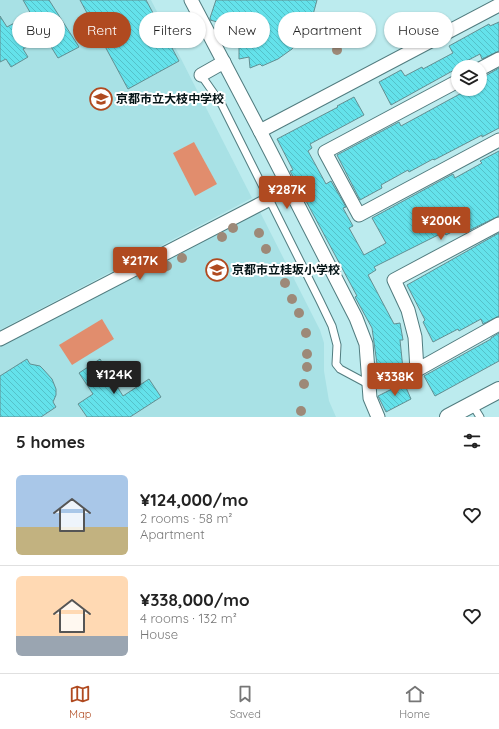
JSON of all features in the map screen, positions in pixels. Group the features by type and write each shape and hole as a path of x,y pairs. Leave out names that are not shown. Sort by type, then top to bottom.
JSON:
{"street":[{"path":"191,0 222,64 260,131 356,318 366,344 370,398 378,417"},
{"path":"260,131 499,5"},
{"path":"487,65 499,59"},
{"path":"203,74 222,64"},
{"path":"451,85 325,152 359,215 499,140"},
{"path":"0,339 268,200"},
{"path":"499,224 394,280 408,310 415,337 417,370 499,324"},
{"path":"448,417 476,411 499,390"}],"lane":[{"path":"203,74 222,105 332,326 337,345 336,364 340,369 368,384"}],"shaded area":[{"name":"京都市立大枝中学校","path":"0,0 151,0 157,12 139,12 139,48 175,48 252,198 0,330"},
{"path":"194,142 217,184 195,196 173,153"},
{"name":"京都市立桂坂小学校","path":"259,210 320,330 324,343 324,371 329,401 336,417 0,417 0,346"},
{"path":"102,319 114,339 72,365 59,345"}],"building":[{"path":"23,0 49,0 57,12 30,12"},
{"path":"80,0 146,0 152,12 139,12 139,48 172,48 179,61 128,89 106,48 131,48 131,12 86,12"},
{"path":"216,0 317,0 314,12 278,12 278,48 293,48 278,59 262,66 260,64 250,68 249,57 239,59 239,48 270,48 270,12 214,12 214,21 210,20"},
{"path":"0,16 7,27 12,24 12,48 25,48 23,49 28,57 11,67 6,59 0,62"},
{"path":"499,22 499,51 482,59 480,54 468,60 451,60 451,72 391,105 379,82 401,70 405,76 422,67 423,69 453,53 450,48 453,48 453,44 489,24 490,26"},
{"path":"65,25 73,38 73,48 77,48 58,58 52,48 65,48"},
{"path":"499,68 499,128 409,172 408,170 381,185 382,188 360,200 337,155 399,122 401,126 456,96 487,96 487,75"},
{"path":"354,97 364,115 310,144 312,148 308,151 326,184 331,181 346,207 343,208 353,226 349,228 364,255 386,243 372,218 453,174 455,178 482,163 480,161 499,151 499,216 468,231 465,225 446,235 444,232 374,267 376,270 368,275 394,324 400,323 403,340 400,340 403,369 378,371 372,328 355,297 357,296 290,171 293,170 277,139"},
{"path":"499,233 499,316 483,324 481,319 459,331 458,329 433,342 423,322 425,320 407,285"},
{"path":"499,333 499,361 435,396 424,376 491,339"},
{"path":"27,359 30,364 40,366 52,379 56,389 56,395 53,402 56,407 41,417 0,417 0,376"},
{"path":"100,359 123,396 149,379 161,397 130,417 87,417 78,404 93,394 79,373"},
{"path":"404,383 411,399 386,412 378,396"}],"place":[{"name":"京都市立大枝中学校","path":"101,99"},
{"name":"京都市立桂坂小学校","path":"217,270"}]}
